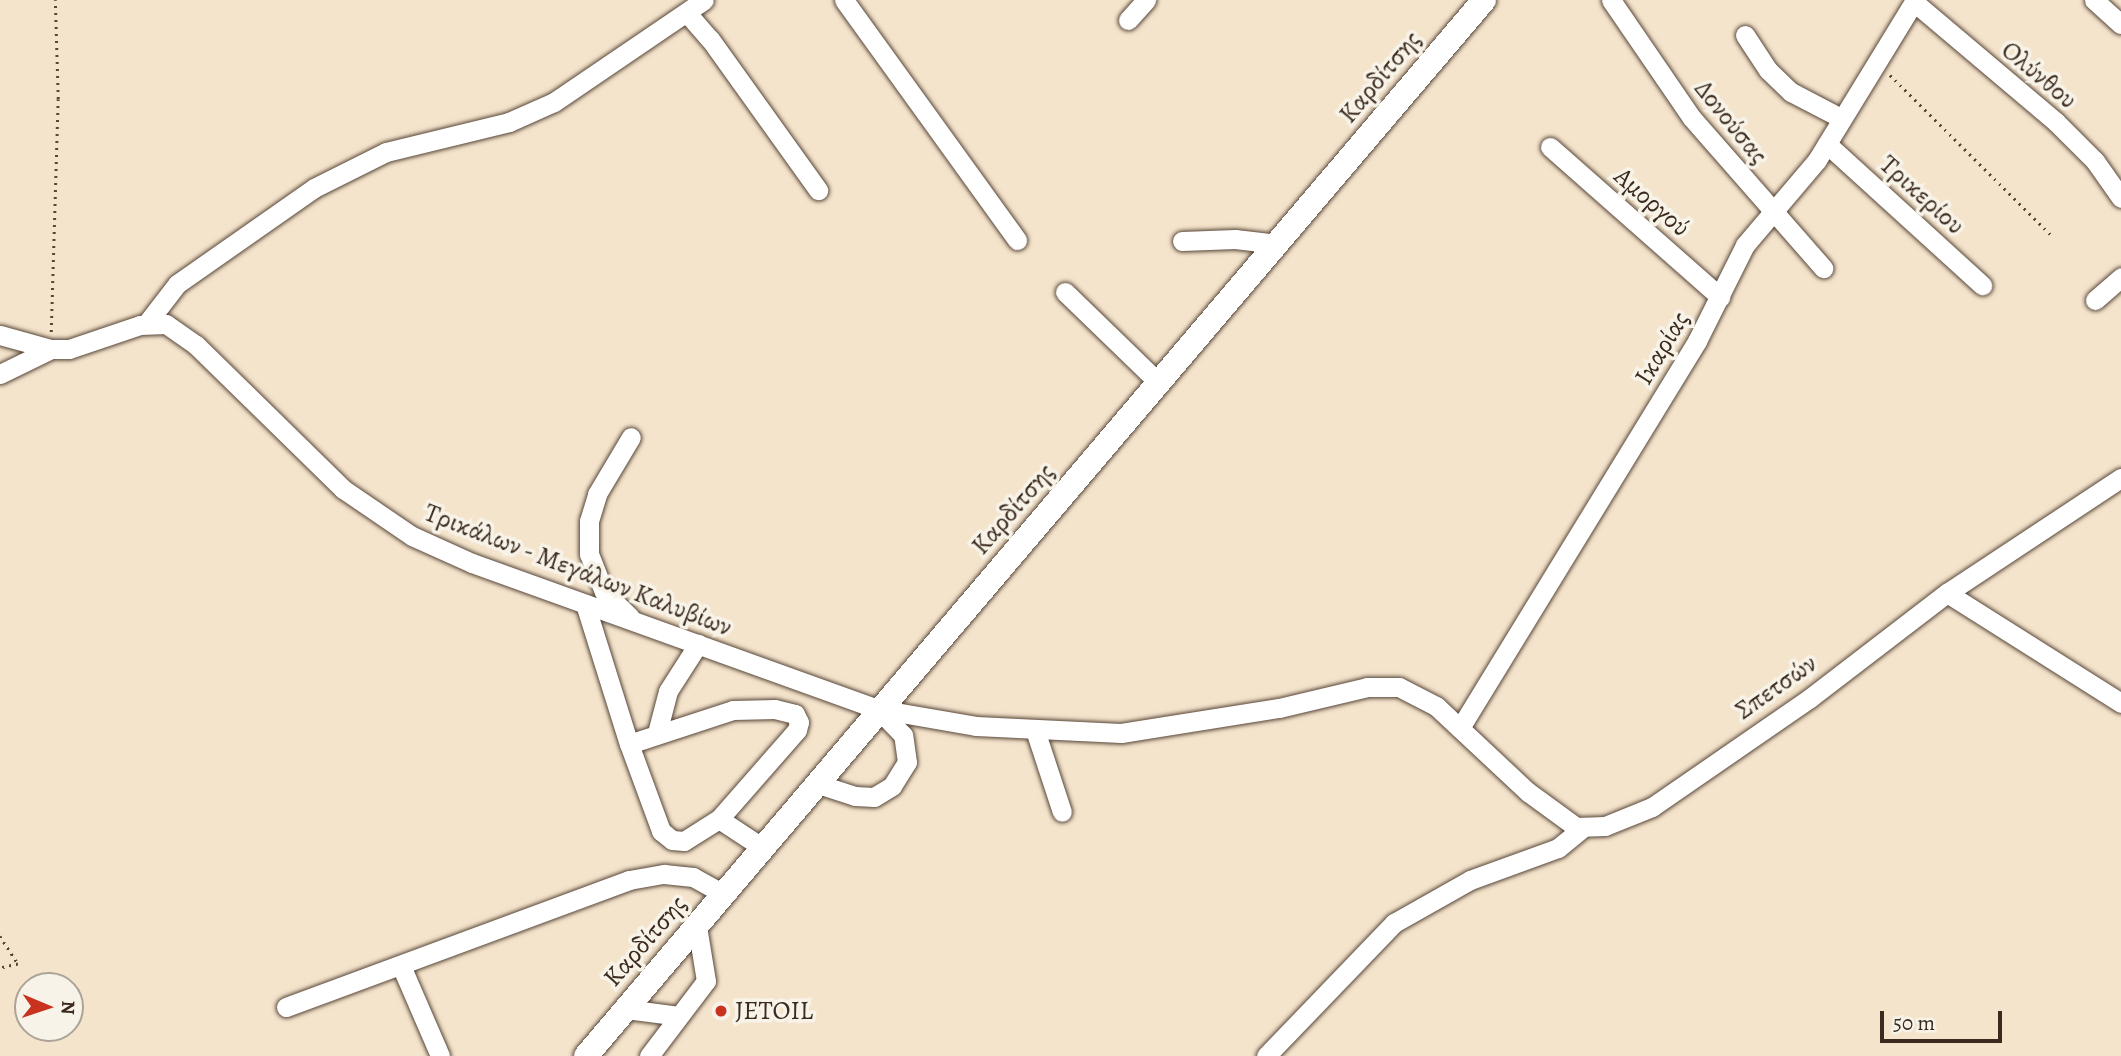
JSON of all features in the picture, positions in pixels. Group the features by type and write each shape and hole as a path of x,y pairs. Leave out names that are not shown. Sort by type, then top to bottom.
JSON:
{"main road":[{"name":"Καρδίτσης","path":"586,1056 815,783 1484,0"}],"street":[{"path":"0,335 51,349 86,346 147,323 177,284 314,188 386,152 509,122 554,102 704,0"},
{"path":"844,0 1017,240"},
{"path":"1128,20 1146,0"},
{"name":"Δονούσας","path":"1611,0 1683,107 1770,212 1823,268"},
{"path":"2094,0 2121,24"},
{"name":"Ικαρίας","path":"1460,728 1720,297 1745,245 1827,144 1875,61 1914,1"},
{"name":"Ολύνθου","path":"1914,1 2056,122 2095,161 2121,198"},
{"path":"687,13 818,190"},
{"path":"1745,35 1768,70 1791,92 1841,118"},
{"name":"Τρικερίου","path":"1827,144 1982,285"},
{"name":"Αμοργού","path":"1550,147 1720,297"},
{"path":"1182,241 1236,239 1278,244"},
{"path":"2095,300 2121,277"},
{"path":"1065,292 1159,383"},
{"name":"Τρικάλων - Μεγάλων Καλυβίων","path":"147,323 166,324 185,336 323,471 387,521 455,556 878,709"},
{"path":"0,374 51,349"},
{"path":"631,437 597,494 589,522 589,554 604,592 636,622"},
{"name":"Σπετσών","path":"1584,827 1628,820 1652,807 1810,698 1947,593 2121,478"},
{"path":"1947,593 2121,703"},
{"path":"585,604 629,744 661,831 672,841 684,841 719,820 797,730 795,714 755,707 733,710 629,744"},
{"path":"657,733 668,691 698,645"},
{"path":"878,709 1035,730 1121,733 1156,729 1383,687 1412,691 1460,728 1563,821 1584,827"},
{"path":"815,783 855,796 874,797 892,786 907,762 903,735 878,709"},
{"path":"1035,730 1062,812"},
{"path":"719,820 763,848"},
{"path":"1266,1056 1394,923 1470,880 1558,848 1584,827"},
{"path":"286,1007 402,968 629,880 664,874 693,877 724,894"},
{"path":"649,1056 706,981 697,926"},
{"path":"402,968 440,1056"},
{"path":"626,1009 680,1016"}],"path":[{"path":"51,349 58,99 55,0"},
{"path":"1875,61 2051,236"},
{"path":"0,936 18,964 0,968"}],"place":[{"name":"JETOIL","path":"721,1011"}]}
